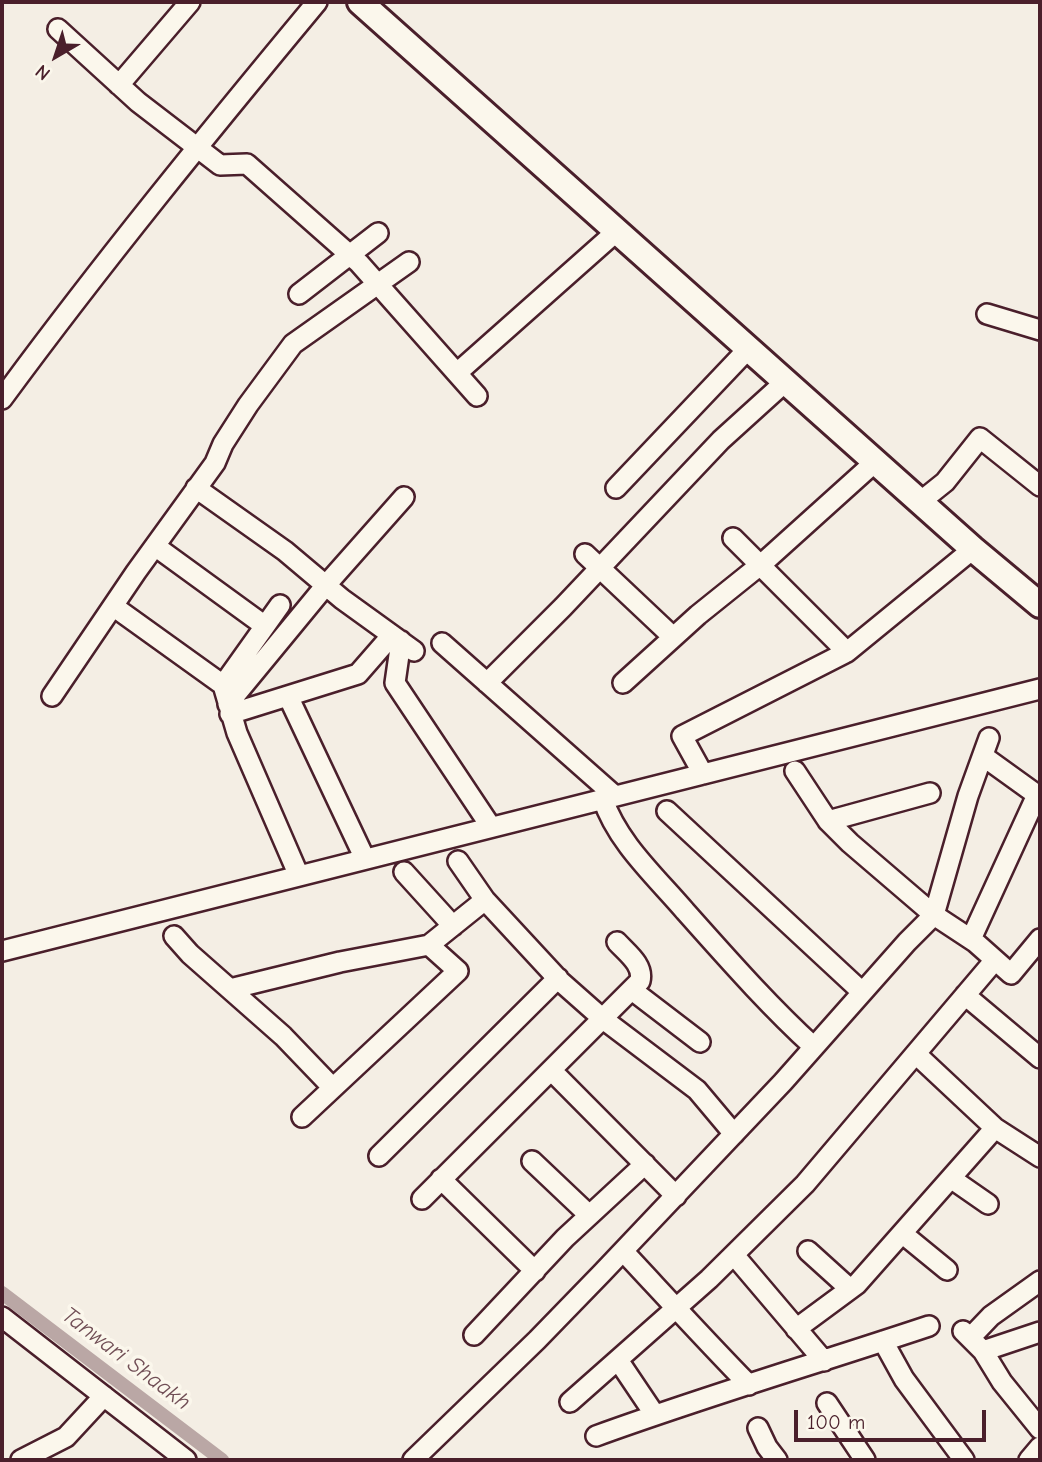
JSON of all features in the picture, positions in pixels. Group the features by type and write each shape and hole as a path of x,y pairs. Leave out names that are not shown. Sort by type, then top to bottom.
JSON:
{"main road":[{"path":"360,2 973,549 1040,605"}],"street":[{"path":"119,85 190,2"},
{"path":"2,399 63,316 196,147 317,2"},
{"path":"58,29 138,102 220,165 247,164 350,255 477,396"},
{"path":"457,373 617,231"},
{"path":"299,294 378,233"},
{"path":"52,696 215,463 223,444 247,405 293,344 409,262"},
{"path":"986,314 1040,330"},
{"path":"616,488 748,349"},
{"path":"487,683 721,440 785,382"},
{"path":"920,502 945,482 980,439 1040,486"},
{"path":"623,683 875,462"},
{"path":"196,488 285,551 402,643"},
{"path":"227,701 404,497"},
{"path":"733,538 847,652"},
{"path":"155,546 265,626"},
{"path":"702,774 682,736 847,652 973,549"},
{"path":"585,554 673,637"},
{"path":"227,701 265,626 280,605"},
{"path":"113,606 227,701 299,876"},
{"path":"227,701 288,696 358,674 402,643"},
{"path":"402,643 395,684 491,827"},
{"path":"443,643 609,798 611,822 775,1011 814,1047"},
{"path":"2,951 1040,689"},
{"path":"288,696 365,859"},
{"path":"413,1460 537,1340 676,1196 934,915 968,796 986,747 1039,796 971,939"},
{"path":"795,771 828,821 934,915 971,939 1011,974 1040,939"},
{"path":"828,821 930,793"},
{"path":"667,811 863,992"},
{"path":"458,861 485,900 558,978 603,1019 697,1090 734,1134"},
{"path":"404,872 453,926"},
{"path":"230,989 429,944 485,900"},
{"path":"174,936 190,954 283,1036 332,1087"},
{"path":"422,1199 640,981 642,974 637,963 617,942"},
{"path":"302,1117 458,971 429,944"},
{"path":"569,1402 734,1255 805,1184 995,960"},
{"path":"379,1156 558,978"},
{"path":"632,990 700,1042"},
{"path":"965,995 1040,1058"},
{"path":"916,1054 995,1128 1040,1157"},
{"path":"551,1070 676,1196"},
{"path":"796,1329 850,1289 903,1234 995,1128"},
{"path":"532,1161 589,1215"},
{"path":"474,1335 589,1215 645,1164"},
{"path":"441,1179 535,1271"},
{"path":"952,1179 988,1204"},
{"path":"903,1234 947,1270"},
{"path":"623,1251 677,1307 687,1323 749,1385"},
{"path":"808,1251 850,1289"},
{"path":"734,1255 824,1361"},
{"path":"972,1340 991,1316 1040,1281"},
{"path":"2,1317 186,1460"},
{"path":"596,1436 929,1326"},
{"path":"972,1340 1040,1332"},
{"path":"972,1340 1040,1429"},
{"path":"883,1342 904,1379 964,1460"},
{"path":"618,1360 655,1415"},
{"path":"21,1460 66,1437 104,1396"},
{"path":"827,1402 865,1460"},
{"path":"758,1428 777,1460"},
{"path":"58,1460 66,1437"},
{"path":"1029,1460 1040,1447"}],"waterway":[{"name":"Tanwari Shaakh","path":"2,1293 222,1460"}]}
